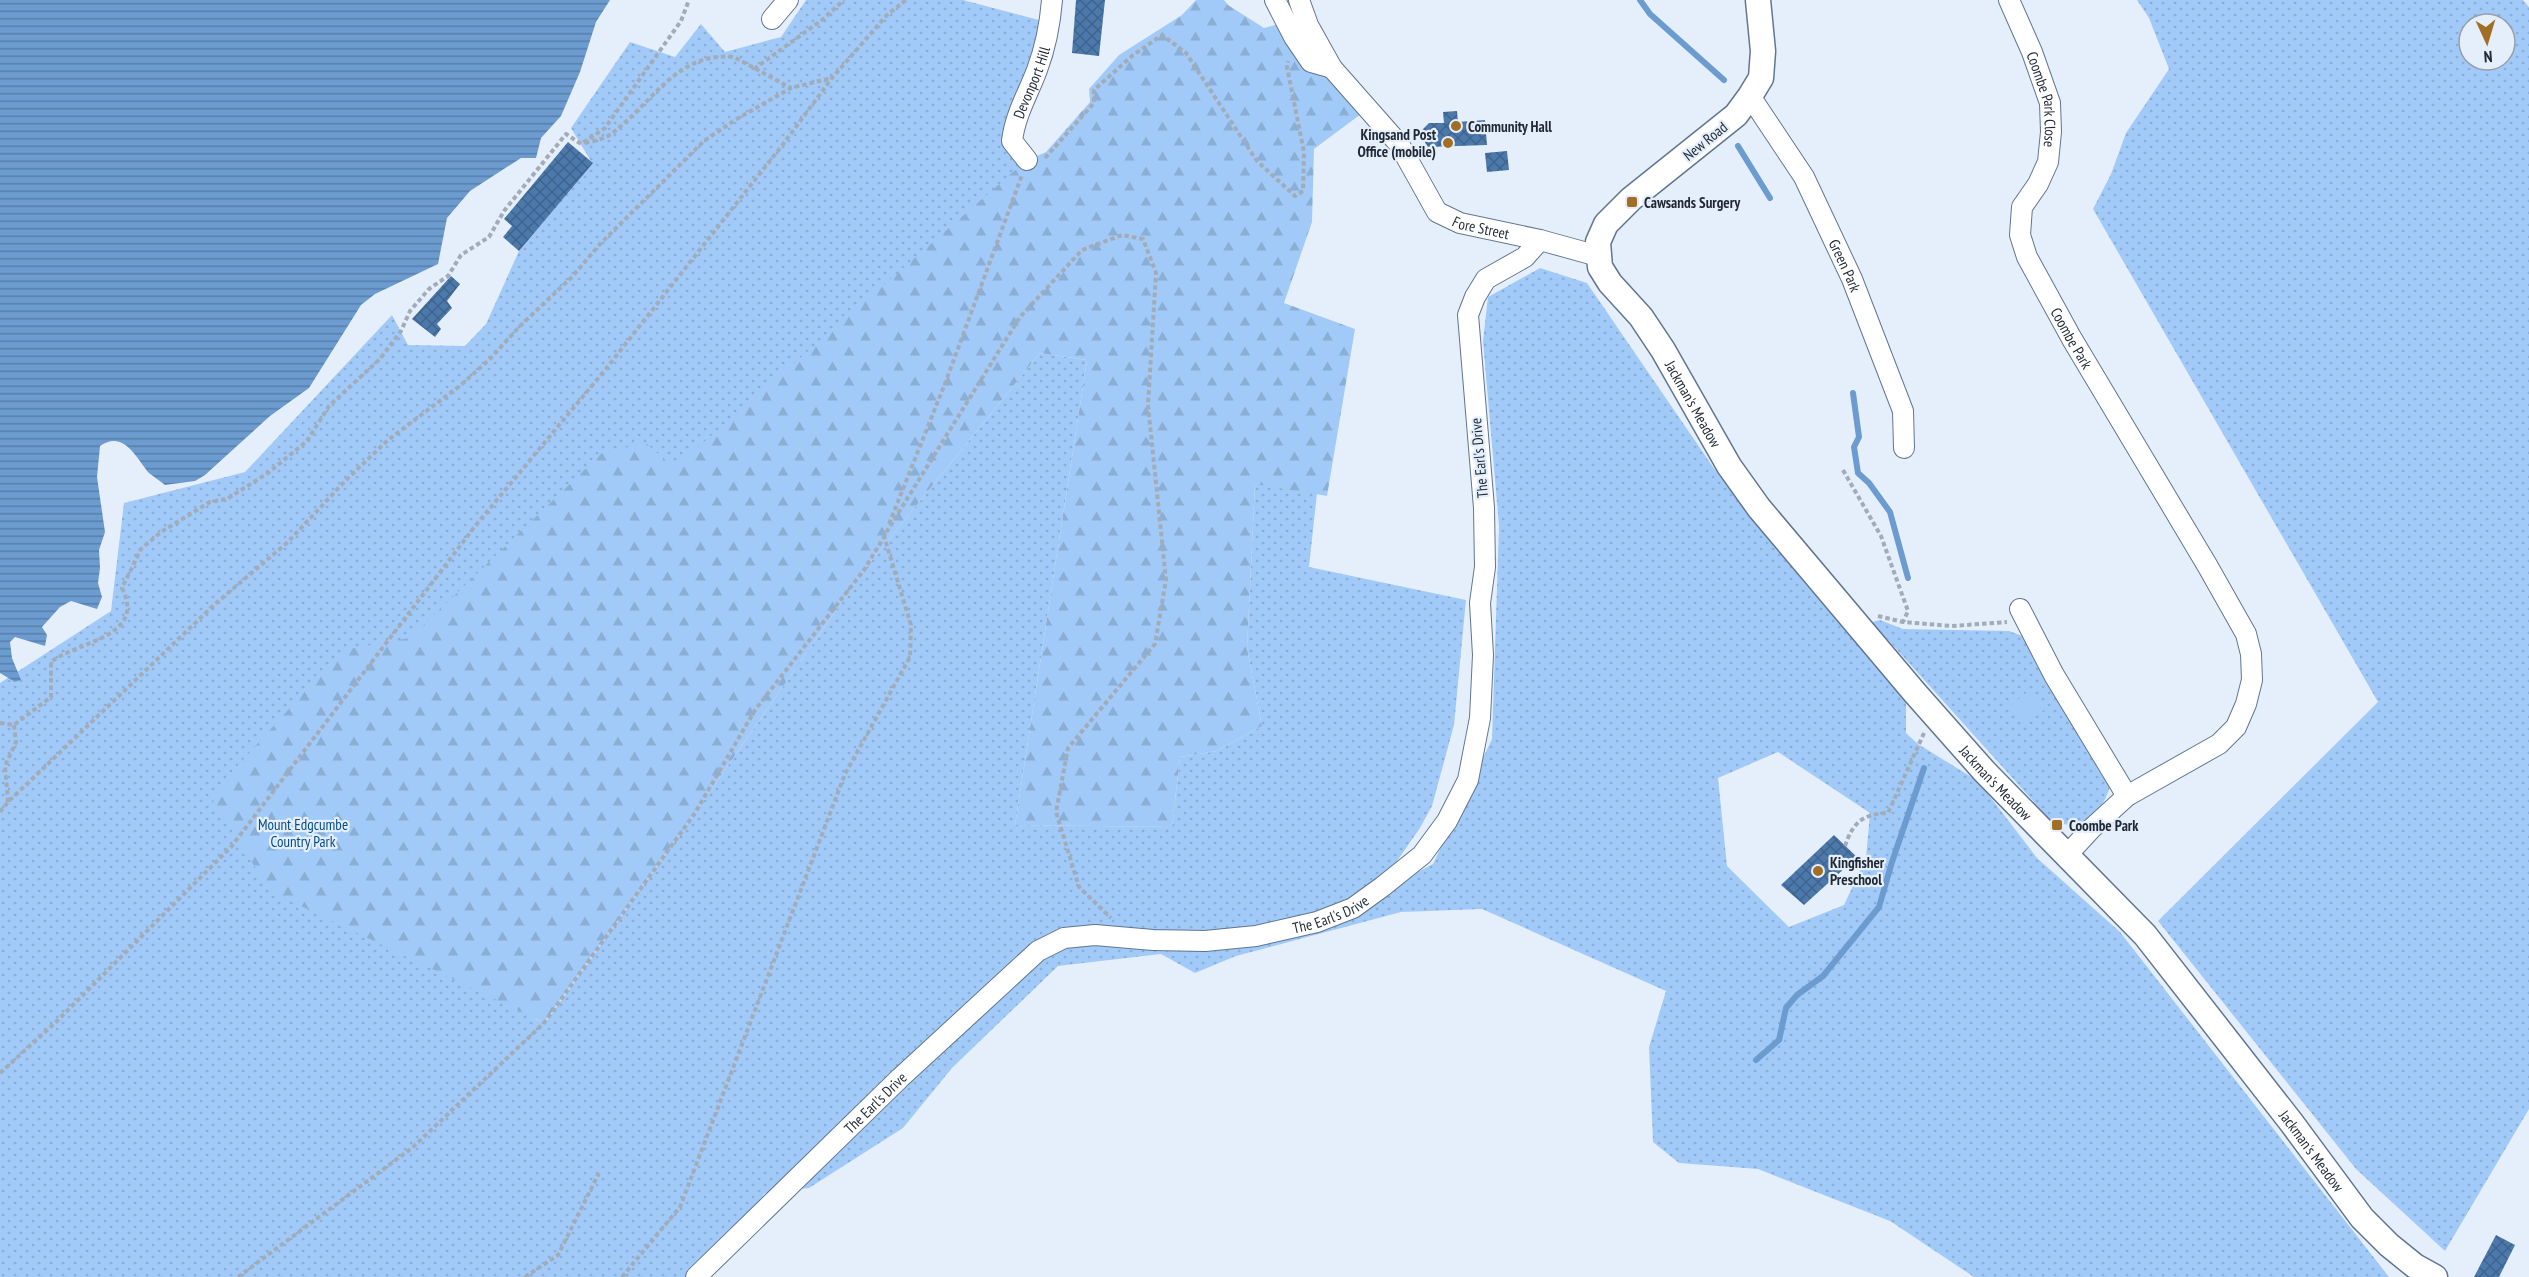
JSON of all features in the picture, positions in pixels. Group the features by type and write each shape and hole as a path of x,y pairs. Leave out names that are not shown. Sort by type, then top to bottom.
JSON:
{"street":[{"path":"772,19 788,0"},
{"name":"Devonport Hill","path":"1026,162 1012,141 1014,123 1037,71 1049,35 1052,0"},
{"path":"1275,0 1294,37 1311,62 1332,68"},
{"name":"Fore Street","path":"1299,0 1308,26 1332,68 1399,144 1437,212 1460,223 1540,240 1598,256"},
{"name":"New Road","path":"1598,256 1598,242 1606,224 1631,199 1736,115 1750,96 1761,78 1762,51 1758,0"},
{"name":"Coombe Park Close","path":"2009,0 2032,52 2050,103 2052,132 2049,162 2038,184 2022,207 2020,235"},
{"name":"Green Park","path":"1750,96 1804,177 1852,279 1904,411 1904,448"},
{"name":"Coombe Park","path":"2020,235 2027,258 2072,339 2246,634 2251,654 2252,680 2246,704 2236,728 2219,744 2127,796 2067,855"},
{"name":"The Earl's Drive","path":"696,1277 900,1078 1038,951 1064,938 1095,935 1153,940 1205,941 1256,936 1317,922 1353,908 1422,855 1447,821 1468,780 1480,718 1483,655 1480,603 1485,567 1484,508 1468,315 1486,279 1525,257 1540,240"},
{"name":"Jackman's Meadow","path":"1598,256 1600,267 1610,283 1641,317 1663,350 1729,466 1759,508 1984,771 2145,935 2362,1218 2389,1245 2415,1266 2435,1277"},
{"path":"2023,614 2054,675 2127,796"}],"path":[{"path":"581,144 605,128 681,21 689,0"},
{"path":"754,69 822,20 844,0"},
{"path":"0,1073 56,1022 231,847 476,525 612,361 777,152 832,78 887,15 906,0"},
{"path":"622,1277 680,1207 845,774 910,657 911,625 884,536 946,381 1026,162 1044,160 1095,103 1094,90 1132,56 1162,35 1186,54 1257,161 1295,196 1303,191 1304,152 1287,67 1294,37"},
{"path":"0,723 14,725 51,697 51,662 63,652 90,645 116,629 127,617 129,601 122,588 141,549 161,531 210,502 227,499 268,473 308,441 329,406 380,359 401,331 410,311 429,289 448,276 461,255 489,237 504,211 566,134 581,144 610,136 660,87 684,67 696,61 725,56 734,57 791,88"},
{"path":"0,812 215,604 288,542 346,480 388,440 461,385 490,359 520,326 572,277 607,237 704,141 735,120 791,88 832,78"},
{"path":"238,1277 412,1148 544,1023 695,813 755,710 864,570 1020,317 1082,250 1122,235 1143,239 1156,273 1148,405 1166,580 1155,644 1068,748 1056,812 1079,886 1113,920"},
{"path":"1843,470 1881,536 1908,611 1903,622"},
{"path":"1853,619 1881,616 1903,622 1952,626 1994,625 2023,614"},
{"path":"1845,846 1851,829 1870,813 1888,813 1934,714"},
{"path":"8,802 5,766 16,742 14,725"},
{"path":"525,1277 558,1255 599,1173"}],"green space":[{"name":"Mount Edgcumbe Country Park","path":"806,0 963,0 1043,21 1014,123 1027,160 535,1019 545,1023 864,570 1040,353 1087,360 1015,825 1172,827 1180,757 1217,751 1262,726 1247,648 1255,483 1317,493 1309,567 1466,600 1454,725 1432,806 1397,861 1399,882 1433,864 1492,739 1499,526 1483,341 1488,297 1540,268 1587,283 1713,467 1906,701 1906,733 1918,744 1978,781 2037,858 2120,932 2389,1277 1974,1277 1890,1221 1758,1169 1679,1163 1653,1142 1649,1047 1666,991 1482,909 1401,912 1236,956 1195,973 1161,954 1058,966 952,1068 903,1128 809,1188 765,1193 699,1277 0,1277 0,683 111,611 124,503 245,472 392,315 408,345 465,346 486,324 519,251 592,163 571,128 630,42 675,57 701,24 725,52 781,37","holes":["1778,752 1870,813 1866,858 1844,905 1789,927 1727,866 1718,778"]},
{"name":"Mount Edgcumbe Country Park","path":"1196,0 1224,0 1228,5 1264,28 1287,22 1369,108 1314,149 1312,222 1284,303 1355,329 1327,496 1255,484 1247,648 1262,726 1217,751 1180,757 1172,827 1015,825 1087,360 1040,353 864,570 695,813 544,1023 270,891 210,796 318,677 348,649 410,638 602,453 646,443 674,468 1027,160 1046,152 1090,102 1089,89 1119,55 1182,15"},
{"path":"2137,0 2523,0 2529,7 2529,1109 2445,1251 2356,1169 2158,921 2378,702 2093,209 2111,174 2126,133 2169,69 2149,18"},
{"path":"1880,620 1903,629 2009,631 2025,637 2110,786 2106,798 2094,816 2077,825 2052,822 1872,622"},
{"path":"2028,691 2044,710 2023,726 2008,708"}],"shaded area":[{"path":"0,0 610,0 596,22 580,72 561,116 541,138 536,158 521,158 470,191 447,218 438,264 375,294 361,305 309,388 270,416 205,475 195,481 165,485 149,473 135,454 123,443 116,441 100,446 97,477 105,532 99,550 98,583 102,597 97,609 71,601 60,607 42,627 47,635 45,646 15,637 10,642 12,658 21,680 15,682 0,673"}],"building":[{"path":"1076,0 1105,0 1099,56 1072,53"},
{"name":"Community Hall","path":"1457,111 1458,122 1485,120 1487,145 1428,147 1420,135 1423,129 1429,123 1444,123 1443,112"},
{"path":"568,142 593,163 519,251 503,237 512,226 504,219"},
{"path":"1507,151 1509,170 1487,172 1485,153"},
{"path":"451,276 460,284 447,301 452,308 437,324 441,329 435,337 412,319"},
{"name":"Kingfisher Preschool","path":"1834,835 1857,857 1804,905 1781,885"},
{"path":"2496,1235 2515,1245 2499,1277 2474,1277"}],"waterway":[{"path":"1640,0 1650,14 1724,80"},
{"path":"1738,146 1770,198"},
{"path":"1853,393 1859,437 1854,447 1858,473 1869,483 1890,512 1908,578"},
{"path":"1756,1060 1779,1040 1786,1008 1797,995 1823,976 1879,907 1924,768"}],"place":[{"name":"Community Hall","path":"1456,126"},
{"name":"Kingsand Post Office (mobile)","path":"1448,143"},
{"name":"Cawsands Surgery","path":"1632,202"},
{"name":"Coombe Park","path":"2057,825"},
{"name":"Kingfisher Preschool","path":"1818,871"}]}
